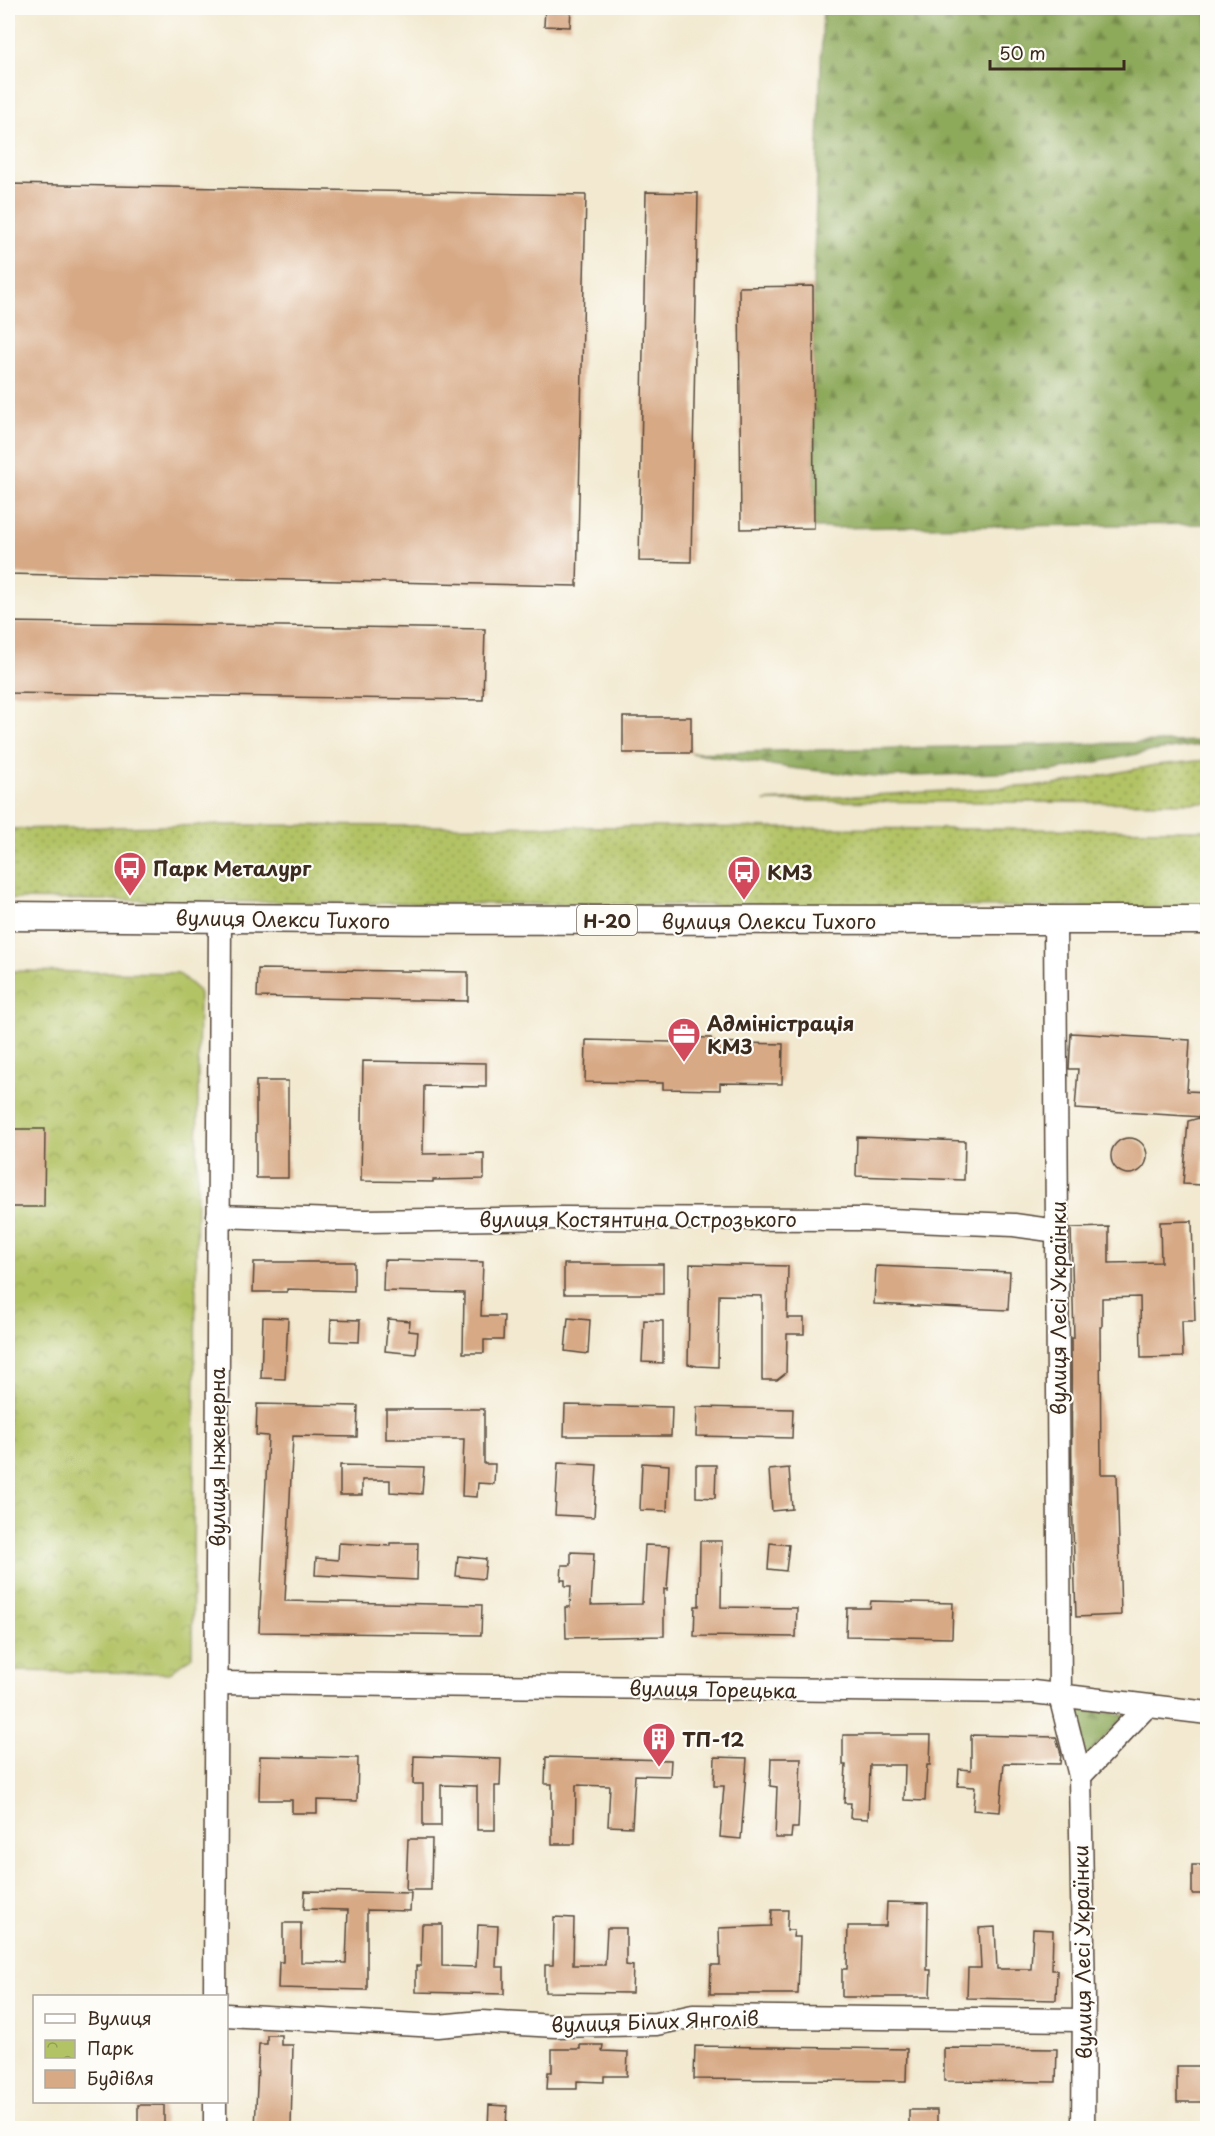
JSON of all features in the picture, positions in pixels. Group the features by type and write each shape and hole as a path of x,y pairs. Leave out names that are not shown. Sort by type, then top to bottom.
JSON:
{"main road":[{"name":"вулиця Олекси Тихого","path":"8,916 1208,920"}],"street":[{"name":"вулиця Інженерна","path":"215,1995 220,918"},
{"name":"вулиця Лесі Українки","path":"1055,921 1060,1696 1080,1776 1083,2128"},
{"name":"вулиця Костянтина Острозького","path":"218,1216 365,1221 559,1218 864,1219 1014,1225 1057,1231"},
{"name":"вулиця Торецька","path":"216,1683 1032,1692 1208,1713"},
{"path":"1080,1776 1146,1707"},
{"name":"вулиця Білих Янголів","path":"228,2015 438,2026 481,2022 556,2026 656,2024 693,2016 1083,2020"},
{"path":"214,2128 215,2103"}],"green space":[{"path":"823,8 1207,8 1207,524 814,528 813,286"},
{"path":"1208,741 1207,744 1153,751 1052,771 888,777 798,769 691,753"},
{"path":"1207,760 1207,803 764,801 1054,785 1156,765"},
{"path":"223,825 1207,830 1207,908 8,899 8,829"},
{"path":"8,971 178,973 199,991 192,1656 170,1673 8,1671"},
{"path":"1069,1707 1125,1715 1084,1759"}],"building":[{"path":"545,8 571,8 570,27 544,26"},
{"path":"8,184 586,195 577,586 8,574"},
{"path":"646,192 698,193 691,562 639,561"},
{"path":"813,286 814,528 741,529 739,287"},
{"path":"8,622 485,629 483,700 8,693"},
{"path":"623,717 691,717 691,753 623,753"},
{"path":"258,969 468,972 468,1001 257,997"},
{"path":"1071,1033 1190,1040 1187,1091 1208,1092 1202,1185 1183,1184 1188,1121 1203,1117 1075,1109 1078,1069 1069,1069"},
{"name":"Адміністрація КМЗ","path":"671,1037 711,1038 711,1042 783,1044 782,1084 720,1083 720,1090 663,1089 663,1083 585,1082 586,1040 671,1042"},
{"path":"363,1061 486,1063 486,1087 424,1086 423,1154 484,1153 484,1179 433,1180 433,1182 361,1181"},
{"path":"256,1081 288,1081 288,1178 256,1178"},
{"path":"8,1129 45,1129 44,1207 8,1207"},
{"path":"857,1137 965,1141 964,1180 856,1176"},
{"path":"1129,1138 1142,1143 1147,1156 1142,1169 1129,1174 1116,1169 1111,1156 1116,1143"},
{"path":"1192,1221 1195,1321 1182,1321 1183,1357 1141,1358 1140,1297 1102,1298 1102,1327 1100,1327 1101,1474 1117,1474 1121,1615 1076,1617 1072,1496 1071,1338 1074,1338 1071,1228 1109,1227 1109,1263 1161,1262 1160,1222"},
{"path":"384,1260 483,1262 481,1316 504,1316 503,1340 484,1340 484,1353 463,1353 464,1293 383,1291"},
{"path":"254,1262 354,1262 354,1291 287,1289 287,1292 253,1292"},
{"path":"564,1264 663,1264 663,1294 564,1294"},
{"path":"690,1264 788,1266 787,1318 804,1318 804,1334 787,1334 786,1373 777,1380 762,1380 762,1296 719,1295 718,1367 688,1364"},
{"path":"876,1266 1010,1272 1008,1310 874,1304"},
{"path":"263,1317 288,1318 285,1379 261,1378"},
{"path":"568,1318 590,1320 588,1354 565,1351"},
{"path":"331,1319 360,1320 359,1342 330,1341"},
{"path":"388,1319 410,1321 409,1331 418,1332 416,1354 385,1351"},
{"path":"644,1320 663,1321 663,1363 642,1362"},
{"path":"257,1404 358,1406 357,1437 293,1436 285,1601 482,1605 481,1635 259,1632 268,1436 256,1435"},
{"path":"565,1405 672,1407 671,1436 564,1436"},
{"path":"697,1407 793,1409 792,1438 696,1436"},
{"path":"386,1409 484,1409 484,1464 495,1464 494,1484 478,1483 477,1497 462,1496 464,1439 386,1439"},
{"path":"558,1463 597,1465 594,1517 555,1515"},
{"path":"642,1463 669,1465 667,1511 640,1510"},
{"path":"340,1465 424,1467 422,1494 390,1492 390,1480 362,1480 362,1495 340,1495"},
{"path":"696,1465 716,1465 715,1498 696,1497"},
{"path":"789,1468 792,1509 772,1511 769,1470"},
{"path":"700,1541 722,1541 721,1607 797,1608 796,1637 694,1636 695,1606 699,1606"},
{"path":"339,1543 390,1546 390,1543 418,1543 417,1580 315,1575 316,1558 338,1560"},
{"path":"770,1543 789,1545 786,1571 768,1569"},
{"path":"645,1545 670,1546 667,1590 664,1589 664,1636 566,1638 565,1607 570,1607 571,1586 565,1586 565,1580 561,1580 562,1565 571,1565 571,1552 594,1553 591,1605 642,1604"},
{"path":"458,1556 486,1559 484,1579 456,1576"},
{"path":"871,1601 953,1603 952,1638 846,1636 847,1608 870,1608"},
{"path":"843,1735 931,1735 925,1801 904,1800 905,1765 870,1765 868,1819 850,1818 851,1803 844,1803 846,1765 843,1765"},
{"path":"971,1735 1056,1737 1061,1754 1060,1764 1004,1763 1000,1812 973,1810 975,1787 958,1786 959,1769 971,1770"},
{"path":"260,1756 358,1758 357,1801 317,1800 317,1813 292,1813 292,1800 259,1800"},
{"path":"414,1756 501,1759 500,1786 495,1786 495,1830 477,1830 477,1786 441,1785 441,1826 423,1826 423,1784 413,1784"},
{"path":"546,1757 671,1760 670,1776 635,1775 632,1827 608,1826 610,1786 576,1785 575,1844 552,1844 552,1784 545,1784"},
{"path":"715,1757 747,1758 741,1839 720,1837 724,1786 714,1786"},
{"path":"771,1758 801,1758 798,1828 792,1828 791,1838 775,1838 777,1787 770,1786"},
{"path":"408,1839 432,1839 431,1890 406,1890"},
{"path":"1192,1865 1208,1865 1208,1894 1192,1894"},
{"path":"305,1891 411,1893 410,1911 367,1910 367,1990 278,1988 279,1962 283,1962 283,1923 301,1923 301,1962 346,1963 348,1910 304,1909"},
{"path":"887,1902 928,1903 927,1970 931,1970 930,1997 842,1997 842,1969 847,1969 848,1926 886,1926"},
{"path":"772,1910 788,1910 787,1930 794,1930 793,1937 800,1937 798,1994 710,1994 711,1965 720,1965 719,1928 771,1926"},
{"path":"554,1917 574,1918 573,1965 605,1965 607,1928 626,1928 626,1965 633,1966 632,1993 545,1992 545,1965 553,1965"},
{"path":"422,1924 442,1924 442,1966 476,1967 478,1925 498,1926 496,1967 504,1967 504,1994 416,1992 416,1966 421,1966"},
{"path":"995,1927 997,1969 1031,1969 1033,1929 1053,1930 1052,1970 1057,1970 1056,2000 967,1998 968,1968 981,1968 979,1928"},
{"path":"267,2035 281,2035 281,2045 293,2045 291,2128 255,2128 259,2044 267,2044"},
{"path":"580,2045 603,2045 602,2051 628,2052 627,2076 604,2076 604,2082 577,2081 577,2089 547,2089 548,2072 552,2072 552,2049 580,2049"},
{"path":"695,2046 907,2049 906,2081 694,2079"},
{"path":"944,2048 1057,2049 1056,2082 944,2081"},
{"path":"1177,2066 1208,2066 1208,2102 1177,2102"},
{"path":"138,2105 164,2105 164,2128 138,2128"},
{"path":"489,2105 507,2106 506,2128 488,2128"},
{"path":"909,2110 937,2110 937,2128 909,2128"}],"place":[{"name":"Парк Металург","path":"130,897"},
{"name":"КМЗ","path":"744,901"},
{"name":"Адміністрація КМЗ","path":"684,1063"},
{"name":"ТП-12","path":"659,1768"}]}
